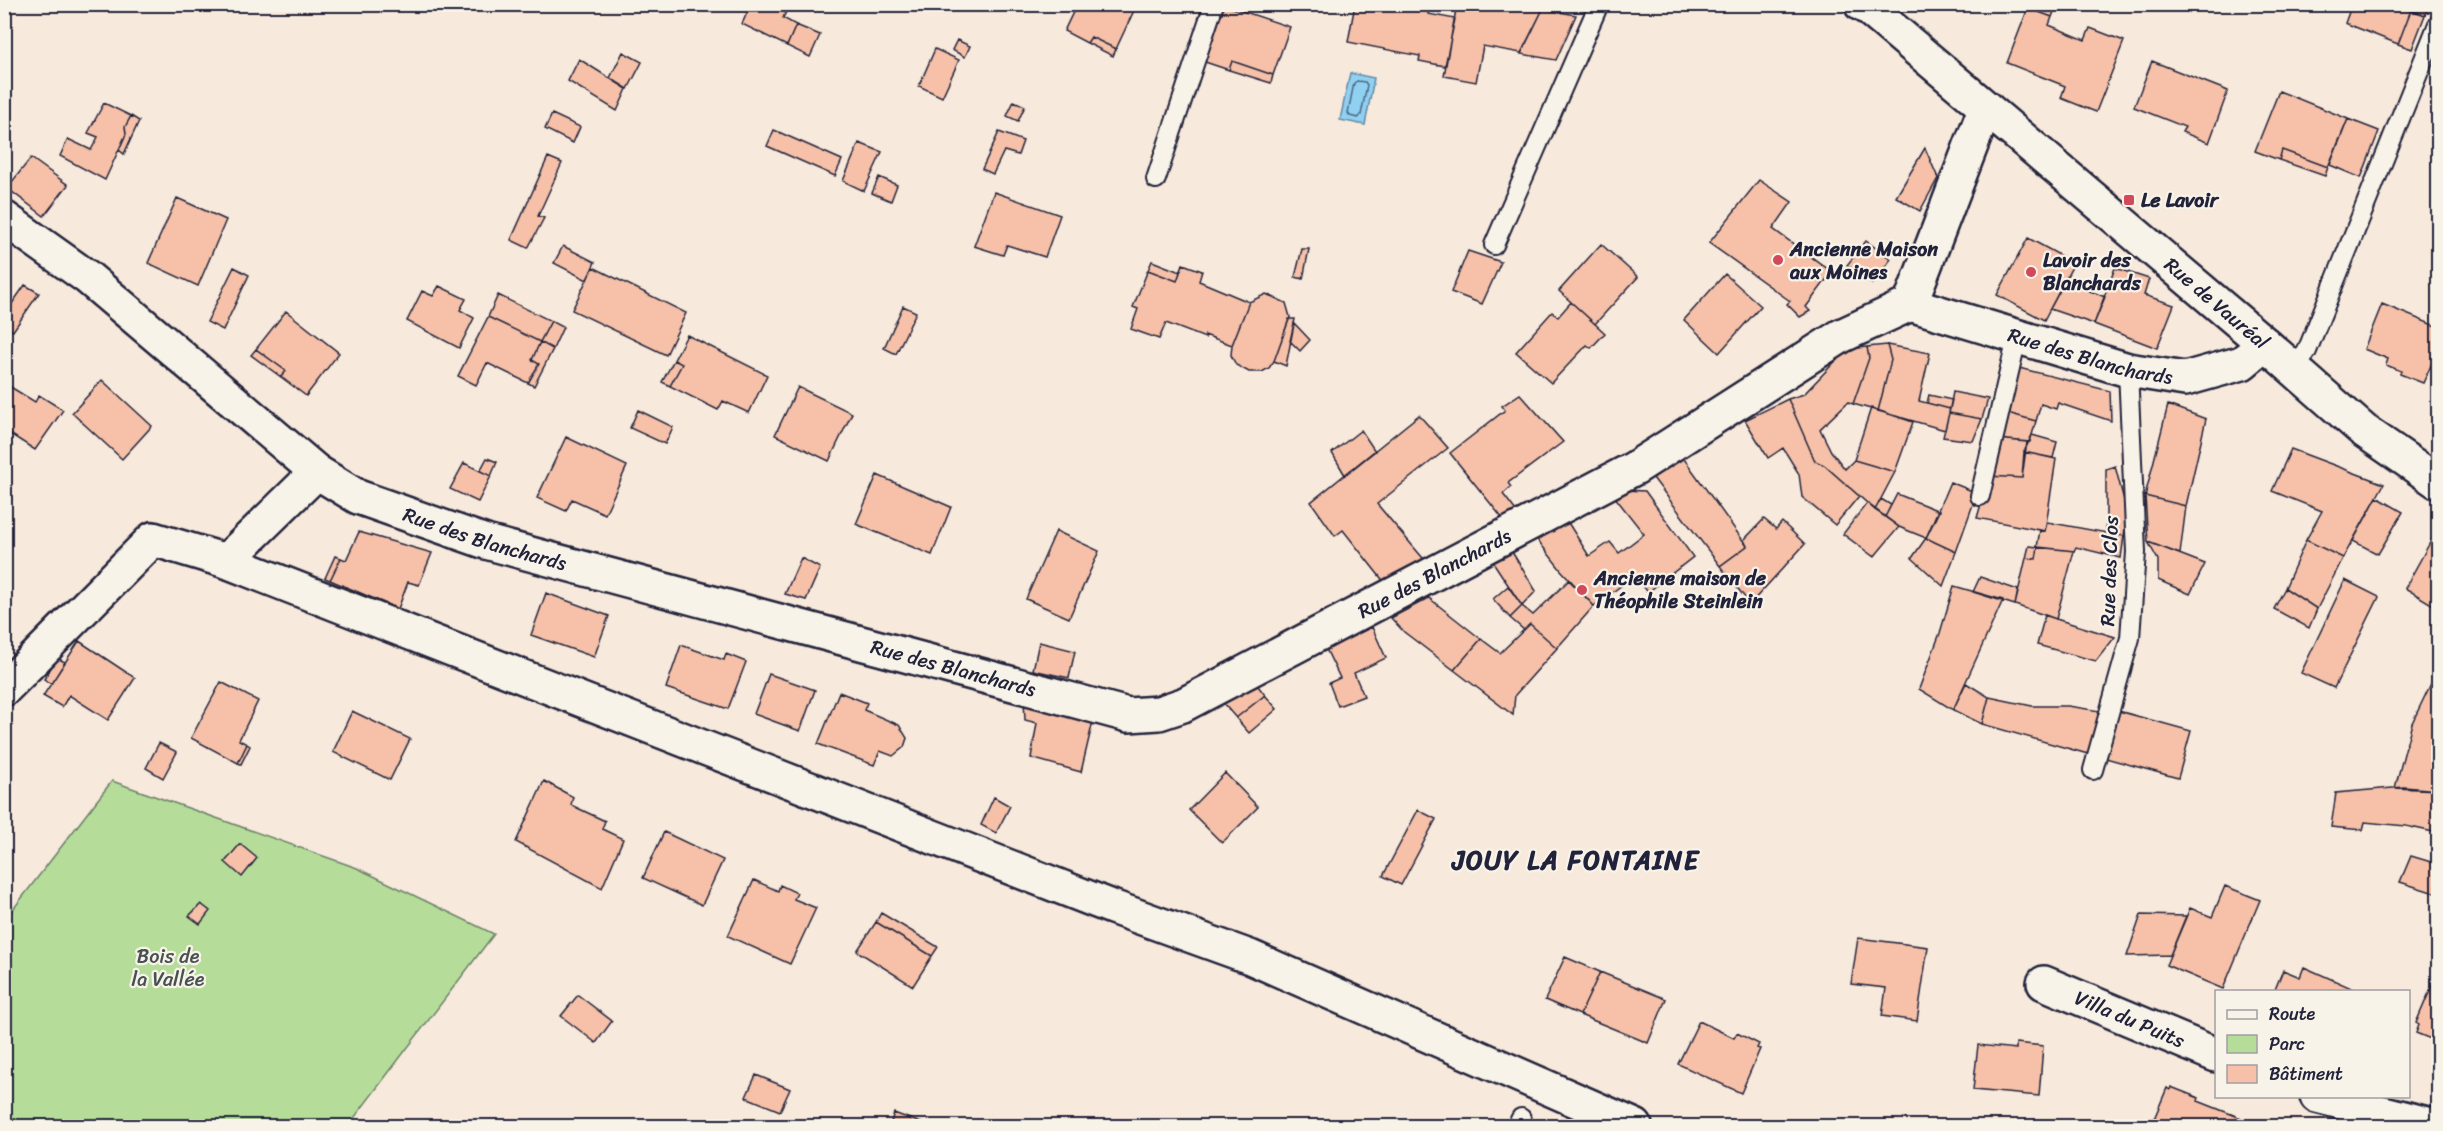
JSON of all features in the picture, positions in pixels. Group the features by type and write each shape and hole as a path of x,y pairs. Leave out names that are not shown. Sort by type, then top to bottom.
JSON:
{"street":[{"name":"Rue de Vauréal","path":"1867,6 2363,430 2415,468 2439,482"},
{"path":"1910,304 1985,109"},
{"name":"Rue des Blanchards","path":"4,218 87,277 317,472 358,497 486,542 1128,715 1159,713 1193,700 1635,468 1841,336 1910,304 2128,370 2185,379 2242,363 2265,344"},
{"path":"226,561 317,472"},
{"path":"4,689 153,539 226,561 1112,907 1250,957 1635,1126"},
{"name":"Villa du Puits","path":"2044,983 2215,1054"},
{"path":"2325,1098 2435,1126"}],"lane":[{"path":"1156,179 1214,4"},
{"path":"1494,245 1599,4"},
{"path":"2294,370 2307,351 2439,24"},
{"path":"1980,496 2017,338"},
{"name":"Rue des Clos","path":"2093,770 2130,638 2136,552 2128,370"}],"green space":[{"name":"Bois de la Vallée","path":"112,781 357,868 494,934 348,1126 5,1126 4,921"}],"water":[{"path":"1350,73 1374,78 1365,125 1340,120"}],"building":[{"path":"751,4 790,4 783,18 796,25 787,46 742,24"},
{"path":"1077,4 1137,4 1116,49 1091,37 1087,43 1064,31"},
{"path":"1355,4 1410,4 1429,8 1428,14 1455,19 1445,66 1419,61 1420,56 1348,42"},
{"path":"1457,4 1520,4 1543,9 1521,53 1483,46 1476,82 1444,76"},
{"path":"2029,4 2057,4 2052,17 2028,8"},
{"path":"2352,4 2396,4 2411,10 2398,44 2345,23"},
{"path":"2414,4 2429,4 2425,15 2411,10"},
{"path":"1224,5 1290,27 1273,75 1232,61 1229,70 1205,62"},
{"path":"2028,8 2052,17 2049,25 2085,40 2090,28 2124,41 2096,112 2061,98 2065,86 2007,63"},
{"path":"1543,9 1576,15 1556,60 1521,54"},
{"path":"2411,10 2425,15 2412,49 2398,44"},
{"path":"796,25 820,35 810,57 787,46"},
{"path":"1091,37 1116,49 1113,56 1087,43"},
{"path":"957,40 970,46 965,57 952,50"},
{"path":"935,49 959,60 942,97 919,86"},
{"path":"623,52 642,62 628,89 610,78"},
{"path":"579,59 627,89 617,111 568,81"},
{"path":"1232,61 1273,75 1271,83 1229,70"},
{"path":"2152,61 2228,91 2209,143 2182,132 2185,127 2134,107"},
{"path":"2279,91 2348,119 2328,167 2282,150 2279,160 2255,151"},
{"path":"1014,101 1025,106 1018,121 1007,116"},
{"path":"104,103 131,116 125,127 126,134 105,180 60,156 68,139 91,150 98,137 88,133"},
{"path":"552,114 580,127 573,143 545,129"},
{"path":"131,116 139,121 124,154 119,150 126,134 125,127"},
{"path":"2348,119 2379,131 2361,178 2330,165"},
{"path":"774,130 842,160 835,176 767,146"},
{"path":"999,132 1023,141 1018,155 1004,151 993,174 982,169"},
{"path":"859,143 882,152 864,191 843,181"},
{"path":"1925,148 1938,178 1920,211 1896,197"},
{"path":"2282,150 2328,167 2325,176 2279,160"},
{"path":"548,157 562,163 538,216 544,218 528,248 511,240"},
{"path":"31,158 68,185 44,216 7,188"},
{"path":"879,177 897,185 891,201 872,193"},
{"path":"1759,180 1792,202 1773,229 1832,272 1806,307 1810,311 1800,317 1787,304 1790,301 1709,243"},
{"path":"994,192 1060,215 1045,257 1007,245 1003,255 974,246"},
{"path":"177,198 226,220 198,286 148,263"},
{"path":"2028,238 2074,263 2044,320 1997,295"},
{"path":"1866,241 1891,259 1872,284 1847,265"},
{"path":"1601,244 1638,277 1595,324 1559,291"},
{"path":"563,246 595,262 587,280 554,263"},
{"path":"1302,249 1309,249 1303,279 1295,277"},
{"path":"1468,251 1501,262 1482,304 1451,292"},
{"path":"1152,261 1180,272 1177,281 1148,270"},
{"path":"1183,264 1202,271 1199,281 1249,302 1232,345 1205,335 1205,338 1166,323 1159,339 1131,329 1138,309 1133,307 1148,270 1177,281"},
{"path":"234,267 249,275 223,330 207,322"},
{"path":"593,267 686,313 666,355 572,310"},
{"path":"2115,268 2149,279 2144,295 2174,305 2157,348 2094,324"},
{"path":"1725,274 1761,306 1719,353 1684,320"},
{"path":"2065,281 2105,297 2094,324 2050,309"},
{"path":"25,285 39,293 13,331 4,325 4,315"},
{"path":"439,286 466,299 460,310 474,318 459,348 407,321 422,291 433,296"},
{"path":"1266,294 1286,303 1290,317 1274,361 1269,368 1262,372 1249,372 1236,365 1231,355 1232,345 1249,302"},
{"path":"498,295 551,321 540,342 488,317"},
{"path":"1571,302 1605,333 1591,348 1587,345 1551,383 1516,352 1552,312 1558,317"},
{"path":"2382,304 2438,327 2438,350 2423,383 2400,374 2401,371 2386,365 2388,359 2364,349"},
{"path":"903,306 916,312 896,354 884,348"},
{"path":"286,311 339,353 306,396 281,377 286,371 256,349"},
{"path":"488,317 540,342 532,360 539,364 528,383 487,363 476,385 458,376"},
{"path":"1289,319 1295,319 1286,366 1274,361"},
{"path":"551,321 563,327 553,349 540,342"},
{"path":"1294,323 1310,340 1300,351 1290,341"},
{"path":"687,335 767,375 749,413 723,401 718,410 670,386 682,364 674,360"},
{"path":"540,342 553,349 534,386 528,383 539,364 532,360"},
{"path":"1887,345 1930,353 1919,401 1950,409 1945,430 1878,411 1891,360"},
{"path":"1887,345 1891,360 1878,411 1853,404 1869,358 1867,347"},
{"path":"1867,347 1869,358 1853,404 1848,402 1820,429 1831,451 1845,469 1854,460 1895,472 1875,510 1824,465 1815,461 1788,399 1804,394 1847,349"},
{"path":"256,349 286,371 281,377 251,355"},
{"path":"674,360 682,364 670,386 662,382"},
{"path":"2019,368 2110,391 2111,421 2058,403 2056,409 2041,404 2036,421 2004,412"},
{"path":"102,380 152,426 122,459 72,413"},
{"path":"4,383 35,402 39,395 63,410 35,450 4,430"},
{"path":"798,387 852,413 829,461 775,435"},
{"path":"1953,392 1988,399 1982,419 1949,413"},
{"path":"1520,394 1563,442 1508,483 1511,487 1503,494 1516,511 1503,519 1450,453 1505,410 1502,406"},
{"path":"1929,395 1952,400 1950,409 1927,403"},
{"path":"1788,399 1815,461 1824,465 1859,496 1835,525 1802,497 1799,474 1783,448 1768,458 1745,420"},
{"path":"2168,405 2206,419 2186,506 2145,496"},
{"path":"1871,408 1913,422 1895,472 1854,460"},
{"path":"638,410 673,427 665,444 630,428"},
{"path":"2004,412 2036,421 2030,442 1997,439"},
{"path":"1949,413 1982,419 1973,441 1943,437"},
{"path":"1419,415 1448,448 1377,504 1428,564 1385,583 1343,530 1335,536 1311,502"},
{"path":"1361,430 1375,451 1345,475 1332,453"},
{"path":"2032,435 2057,442 2053,458 2024,452"},
{"path":"566,437 627,466 605,514 572,499 566,511 537,498"},
{"path":"1997,439 2027,442 2022,478 1989,476"},
{"path":"2291,449 2384,484 2343,558 2306,540 2322,511 2272,491"},
{"path":"2024,452 2056,459 2045,531 1977,518 1989,476 2022,478"},
{"path":"1682,456 1747,546 1720,566 1650,474"},
{"path":"487,458 497,462 491,476 480,471"},
{"path":"464,463 491,476 478,502 450,489"},
{"path":"2115,466 2127,512 2124,536 2106,533 2106,469"},
{"path":"877,475 951,507 932,555 856,524"},
{"path":"1950,482 1977,493 1956,552 1926,538"},
{"path":"1623,490 1645,491 1693,557 1648,592 1634,576 1594,606 1536,538 1567,521 1589,556 1610,542 1619,553 1644,534 1614,496"},
{"path":"1897,494 1939,511 1926,538 1899,527 1885,517"},
{"path":"2145,496 2186,506 2180,554 2148,542"},
{"path":"2377,497 2403,512 2378,554 2353,541"},
{"path":"1881,499 1891,505 1885,517 1875,510"},
{"path":"1867,503 1899,527 1874,557 1843,534"},
{"path":"1764,519 1776,529 1782,522 1805,544 1750,604 1720,566 1747,546 1744,540"},
{"path":"2047,522 2124,536 2121,558 2076,547 2074,551 2037,547 2040,530 2045,531"},
{"path":"2438,528 2438,608 2405,588"},
{"path":"1056,531 1099,551 1069,618 1026,599"},
{"path":"359,532 432,553 419,585 408,582 398,609 330,580 341,558 346,560"},
{"path":"1926,538 1956,552 1943,586 1912,558"},
{"path":"2306,540 2343,558 2317,609 2285,588"},
{"path":"2148,542 2205,564 2190,594 2158,580 2158,560"},
{"path":"2029,546 2038,547 2036,559 2026,558"},
{"path":"2038,547 2074,551 2056,619 2015,605 2026,558 2036,559"},
{"path":"1512,552 1536,591 1522,606 1493,562"},
{"path":"335,556 341,558 330,580 325,578"},
{"path":"801,558 820,568 806,600 785,594"},
{"path":"1980,577 2018,590 2015,605 1973,592"},
{"path":"1569,580 1594,606 1557,648 1530,624 1524,630 1510,618 1522,606 1533,615"},
{"path":"2345,580 2379,597 2334,688 2301,673"},
{"path":"1508,586 1522,606 1510,618 1493,599"},
{"path":"1954,586 2003,600 1953,710 1919,689 1940,633"},
{"path":"2285,588 2317,609 2309,628 2274,609"},
{"path":"546,593 609,616 594,657 531,635"},
{"path":"1429,598 1481,639 1454,670 1404,632 1391,618"},
{"path":"2045,615 2115,637 2096,661 2037,645"},
{"path":"1530,624 1557,648 1515,695 1513,715 1454,670 1481,639 1500,653"},
{"path":"1372,627 1386,658 1354,673 1364,696 1338,706 1329,683 1340,678 1326,649"},
{"path":"79,641 135,678 108,720 69,695 62,707 43,696"},
{"path":"1039,642 1075,651 1069,678 1033,670"},
{"path":"681,645 724,660 726,654 746,662 728,709 666,688"},
{"path":"57,658 65,662 51,684 44,679"},
{"path":"2438,669 2438,790 2395,788 2412,723"},
{"path":"769,674 815,690 800,731 754,714"},
{"path":"221,682 258,701 239,740 247,744 238,763 191,738"},
{"path":"1255,682 1265,695 1236,718 1223,703"},
{"path":"1966,683 1989,697 1982,724 1953,710"},
{"path":"839,692 867,703 864,710 899,725 907,738 904,747 893,756 880,751 874,765 818,744"},
{"path":"1265,695 1277,709 1249,733 1236,718"},
{"path":"1989,697 2032,706 2068,706 2100,711 2088,754 1982,724"},
{"path":"1024,701 1094,717 1081,772 1031,758 1037,723 1025,720"},
{"path":"2115,710 2191,731 2178,778 2102,757"},
{"path":"352,711 410,739 390,780 333,752"},
{"path":"159,743 177,752 163,778 146,768"},
{"path":"247,744 250,746 241,764 238,763"},
{"path":"1225,773 1258,807 1222,843 1189,810"},
{"path":"544,781 573,797 571,805 605,821 602,829 623,839 602,888 516,842"},
{"path":"2404,787 2438,790 2438,833 2406,826 2365,822 2363,830 2331,827 2336,793"},
{"path":"994,797 1010,806 996,833 981,825"},
{"path":"1418,810 1436,819 1401,885 1383,876"},
{"path":"664,832 723,860 702,905 643,878"},
{"path":"240,844 257,858 242,877 225,862"},
{"path":"2411,856 2438,864 2438,894 2400,882"},
{"path":"754,880 778,891 780,885 797,893 794,899 816,908 790,964 728,936"},
{"path":"2225,886 2260,900 2223,989 2166,965 2190,908 2212,917"},
{"path":"201,904 210,911 200,924 189,916"},
{"path":"881,913 938,947 932,956 876,922"},
{"path":"2141,915 2186,916 2170,955 2127,956"},
{"path":"876,922 932,956 913,986 857,951"},
{"path":"1858,938 1928,947 1917,1021 1882,1016 1886,988 1851,984"},
{"path":"1565,957 1600,972 1580,1015 1545,1000"},
{"path":"2304,967 2356,990 2275,990 2283,970 2300,977"},
{"path":"1600,972 1666,999 1648,1043 1580,1015"},
{"path":"2434,981 2438,983 2438,1042 2416,1033 2419,1025 2416,1023"},
{"path":"578,995 612,1021 596,1043 561,1016"},
{"path":"1699,1021 1734,1038 1737,1033 1759,1044 1757,1048 1760,1049 1741,1093 1678,1064"},
{"path":"2016,1043 2043,1046 2039,1096 1973,1090 1978,1045 2016,1049"},
{"path":"756,1075 790,1089 780,1111 746,1097"},
{"path":"2171,1087 2199,1098 2198,1101 2241,1118 2238,1126 2151,1126 2167,1088 2170,1090"},
{"path":"894,1113 929,1126 904,1126 891,1122"},
{"path":"891,1122 904,1126 889,1126"}],"place":[{"name":"Le Lavoir","path":"2129,200"},
{"name":"Ancienne Maison aux Moines","path":"1778,260"},
{"name":"Lavoir des Blanchards","path":"2031,272"},
{"name":"Ancienne maison de Théophile Steinlein","path":"1582,590"}],"district":[{"name":"JOUY LA FONTAINE","path":"1576,860"}]}
